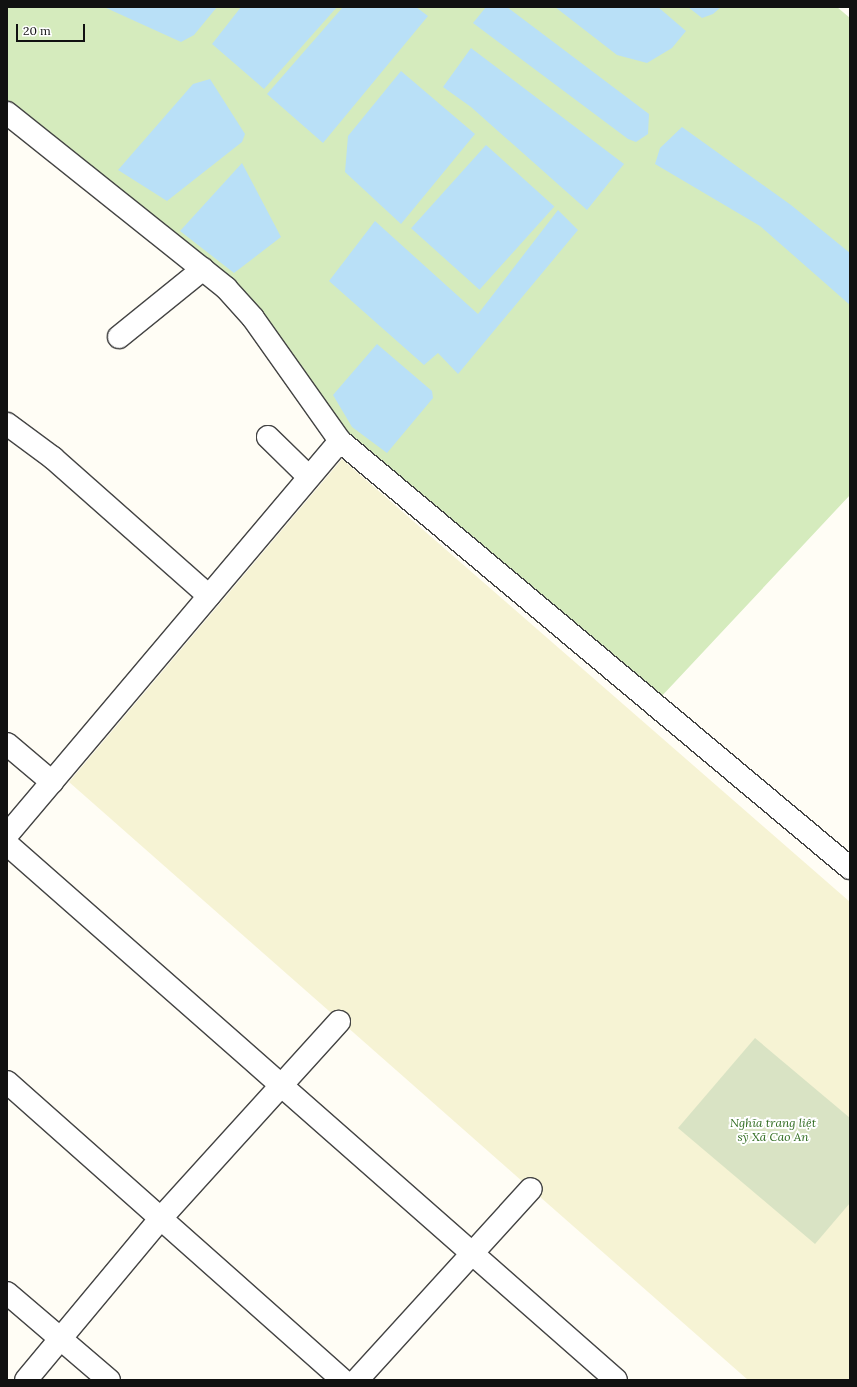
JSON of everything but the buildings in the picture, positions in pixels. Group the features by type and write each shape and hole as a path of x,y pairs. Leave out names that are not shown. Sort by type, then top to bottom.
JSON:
{"street":[{"path":"7,112 204,268 226,288 253,318 340,441 850,868"},
{"path":"119,337 204,268"},
{"path":"7,424 53,458 210,596"},
{"path":"268,437 309,477"},
{"path":"7,836 340,441"},
{"path":"7,744 52,782"},
{"path":"7,844 280,1086 616,1380"},
{"path":"26,1380 59,1337 161,1218 339,1022"},
{"path":"7,1082 344,1380"},
{"path":"357,1380 531,1189"},
{"path":"7,1293 109,1380"}],"green space":[{"path":"7,7 837,7 850,18 850,495 660,698 349,434 264,313 233,282 7,100"},
{"path":"342,459 850,902 850,1380 748,1380 69,782"},
{"name":"Nghĩa trang liệt sỹ Xã Cao An","path":"755,1038 850,1118 850,1203 815,1244 678,1128"}],"water":[{"path":"104,7 217,7 194,35 181,42"},
{"path":"241,7 337,7 264,89 212,44"},
{"path":"343,7 416,7 428,16 323,143 267,94"},
{"path":"486,7 507,7 649,114 648,134 636,142 628,139 473,23"},
{"path":"555,7 658,7 686,31 672,48 647,63 617,55"},
{"path":"688,7 721,7 713,14 702,18"},
{"path":"471,48 624,164 587,210 471,107 443,87"},
{"path":"401,71 475,134 401,224 345,172 348,136"},
{"path":"210,79 245,134 242,142 167,201 118,170 193,84"},
{"path":"682,127 791,205 850,253 850,305 760,226 655,164 660,148"},
{"path":"486,145 554,207 479,290 411,228"},
{"path":"242,163 281,237 234,273 180,231"},
{"path":"558,210 578,230 458,374 438,353 424,365 329,281 375,221 478,314"},
{"path":"377,344 432,391 433,398 387,453 352,427 333,395"}]}
